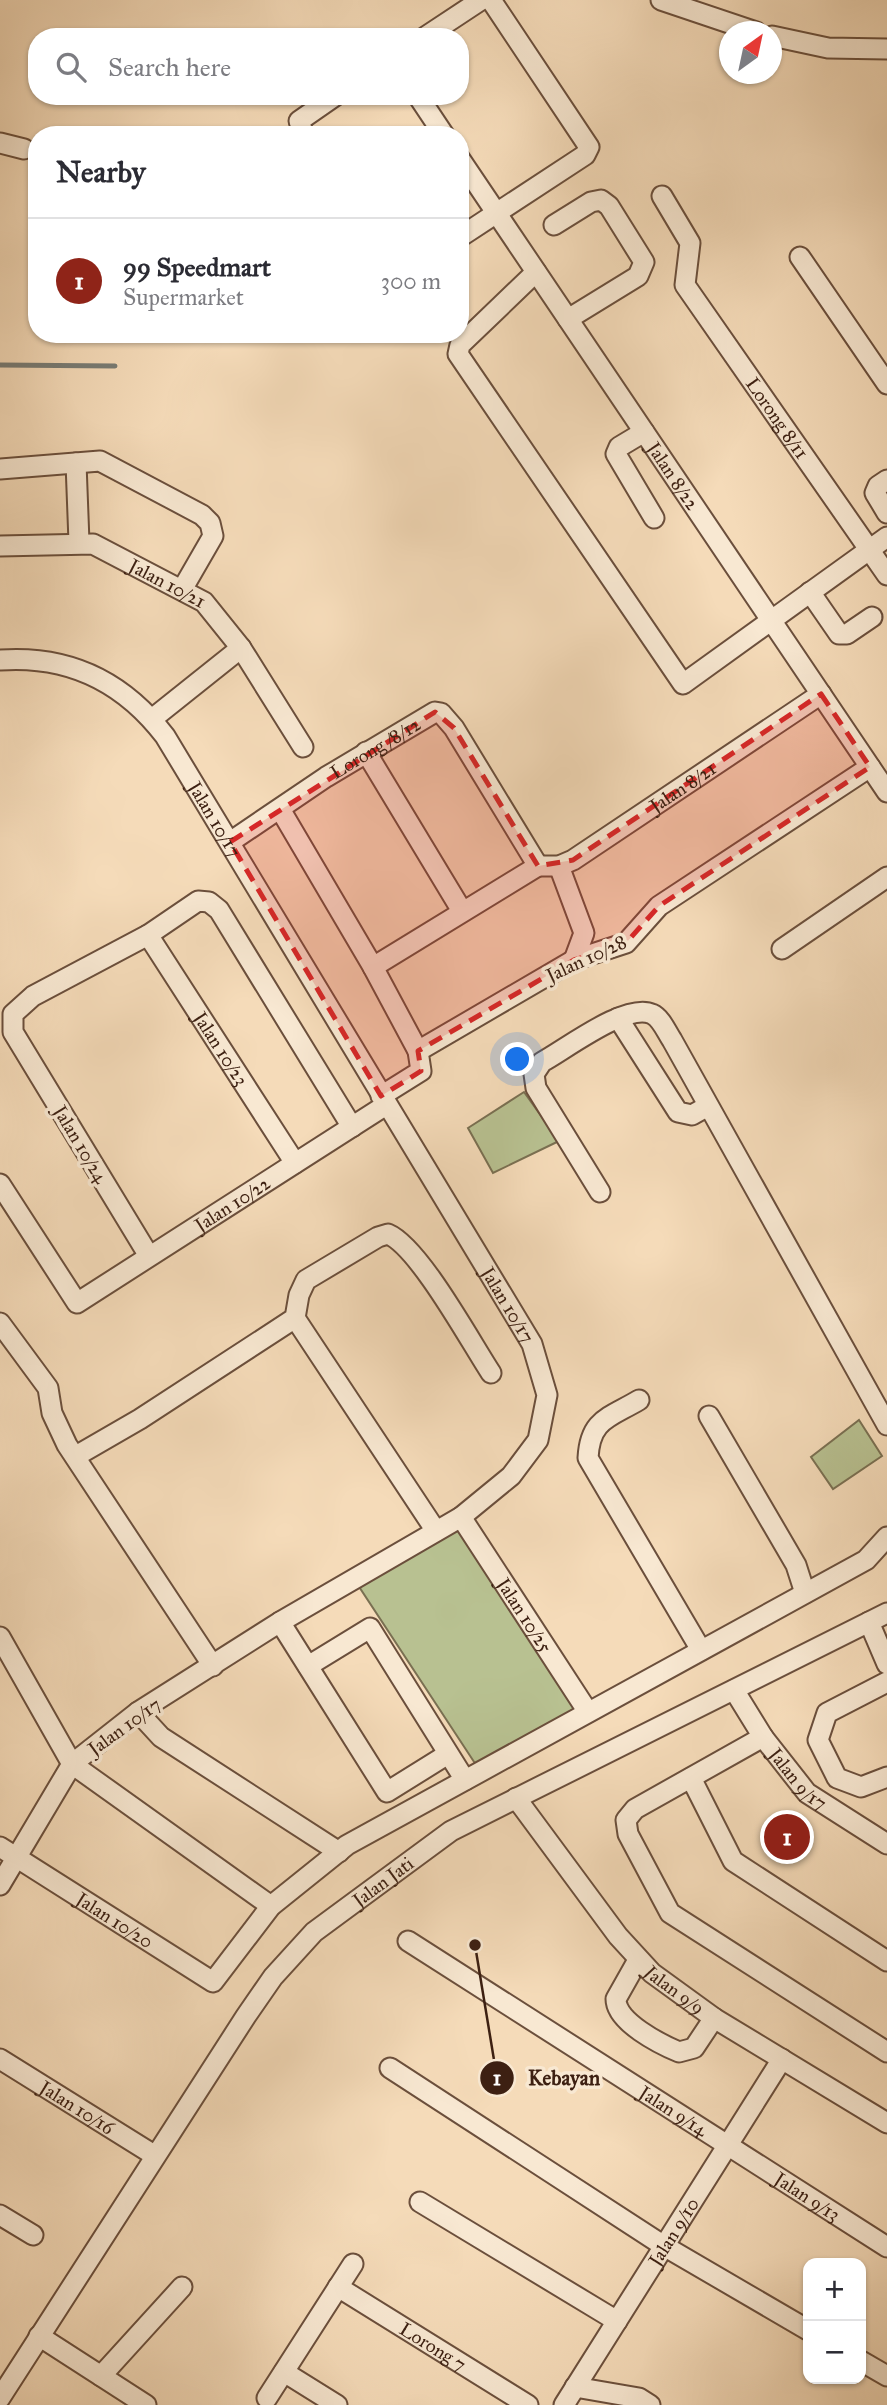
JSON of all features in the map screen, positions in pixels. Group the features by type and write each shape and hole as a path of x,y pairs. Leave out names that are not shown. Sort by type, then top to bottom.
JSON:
{"street":[{"path":"439,28 481,0"},
{"path":"469,231 581,158 589,148 491,0"},
{"path":"661,0 724,21"},
{"path":"782,38 828,48 887,49"},
{"path":"301,126 299,121 322,105"},
{"path":"424,105 438,126"},
{"path":"0,143 24,149"},
{"name":"Jalan 8/22","path":"469,172 887,792"},
{"name":"Lorong 8/11","path":"662,196 690,243 685,285 887,575"},
{"path":"554,225 591,201 601,200 609,206 643,262 638,276 568,319"},
{"path":"800,257 887,384"},
{"path":"469,336 536,272"},
{"path":"462,343 460,360 683,684 887,537"},
{"path":"644,432 619,447 616,454 654,517"},
{"path":"76,463 79,542"},
{"path":"0,470 107,463 210,523 213,529 211,543 183,588"},
{"path":"887,480 878,486 875,493 887,513"},
{"name":"Jalan 10/21","path":"0,546 79,542 93,544 183,588 204,602 241,648 303,747"},
{"path":"810,593 839,634 847,634 872,617"},
{"path":"152,719 241,648"},
{"name":"Jalan 10/17","path":"0,660 28,658 68,664 119,689 152,719 188,771 383,1101 532,1343 547,1395 538,1440 511,1476 461,1517 280,1622 138,1712 72,1764 0,1885"},
{"name":"Jalan 8/21","path":"559,866 821,694"},
{"name":"Lorong /8/12","path":"230,842 366,752 428,715 441,713 454,729 538,866"},
{"path":"366,752 462,911"},
{"name":"Jalan 10/28","path":"418,1051 574,960 626,943 659,906 870,767"},
{"path":"280,809 373,967 418,1051 421,1071 383,1101"},
{"path":"373,967 538,866 559,866 584,933 574,960"},
{"path":"782,949 887,877"},
{"path":"6,1025 20,1006 148,935 198,901 209,902 219,910 352,1127"},
{"name":"Jalan 10/23","path":"148,935 295,1163"},
{"path":"600,1192 536,1088 534,1074 542,1062 618,1018 632,1011 650,1013 657,1017 672,1040 887,1425"},
{"path":"618,1018 678,1112 692,1115 708,1106"},
{"name":"Jalan 10/24","path":"6,1025 149,1256"},
{"name":"Jalan 10/22","path":"0,1184 77,1303 352,1127 383,1101"},
{"path":"436,1531 295,1318 299,1295 306,1280 388,1234 404,1244 418,1262 491,1373"},
{"path":"76,1456 141,1419 295,1318"},
{"path":"0,1323 48,1388 56,1423 213,1666"},
{"path":"639,1400 595,1427 590,1434 588,1458 701,1650"},
{"path":"709,1416 796,1565 805,1593"},
{"name":"Jalan 10/25","path":"461,1517 588,1712"},
{"path":"0,1637 72,1764 271,1906 339,1852 464,1780 866,1560 887,1537"},
{"name":"Jalan Jati","path":"0,2398 154,2155 273,1977 314,1932 451,1831 887,1613"},
{"path":"280,1622 387,1792 448,1754"},
{"path":"869,1622 887,1664"},
{"path":"308,1666 370,1628 464,1780"},
{"path":"887,1682 827,1713 818,1740 837,1778 861,1787 887,1777"},
{"name":"Jalan 9/17","path":"733,1690 763,1737 807,1793 885,1841"},
{"path":"138,1712 161,1737 339,1852"},
{"path":"763,1737 630,1813 625,1827 670,1913 887,2052"},
{"path":"691,1778 733,1861 887,1961"},
{"name":"Jalan 9/9","path":"516,1798 638,1960 714,2018 886,2120"},
{"name":"Jalan 10/20","path":"0,1847 213,1982 271,1906"},
{"name":"Jalan 9/14","path":"408,1941 727,2146"},
{"path":"638,1960 616,1999 616,2007 625,2018 680,2052 694,2048 714,2018"},
{"name":"Jalan 10/16","path":"0,2059 154,2155"},
{"name":"Jalan 9/10","path":"564,2405 782,2059"},
{"path":"390,2068 664,2246 803,2327"},
{"name":"Jalan 9/13","path":"727,2146 887,2247"},
{"path":"420,2202 617,2321"},
{"path":"0,2215 33,2235"},
{"path":"267,2398 353,2264"},
{"path":"101,2376 182,2287"},
{"name":"Lorong 7","path":"338,2287 528,2405"},
{"path":"39,2336 146,2405"},
{"path":"866,2364 887,2376"},
{"path":"284,2372 337,2405"},
{"path":"575,2387 639,2398 650,2405"}],"highlighted area":[{"path":"821,694 870,767 659,906 626,943 574,960 418,1051 421,1071 381,1096 230,842 435,712 454,728 538,866 573,860"}],"green space":[{"path":"524,1092 559,1141 493,1173 468,1128"},
{"path":"859,1420 882,1456 833,1489 811,1457"},
{"path":"461,1517 588,1712 482,1774 354,1579"}],"waterway":[{"path":"0,365 115,366"}],"place":[{"name":"99 Speedmart","path":"787,1837"},
{"name":"Kebayan","path":"475,1945"}]}
